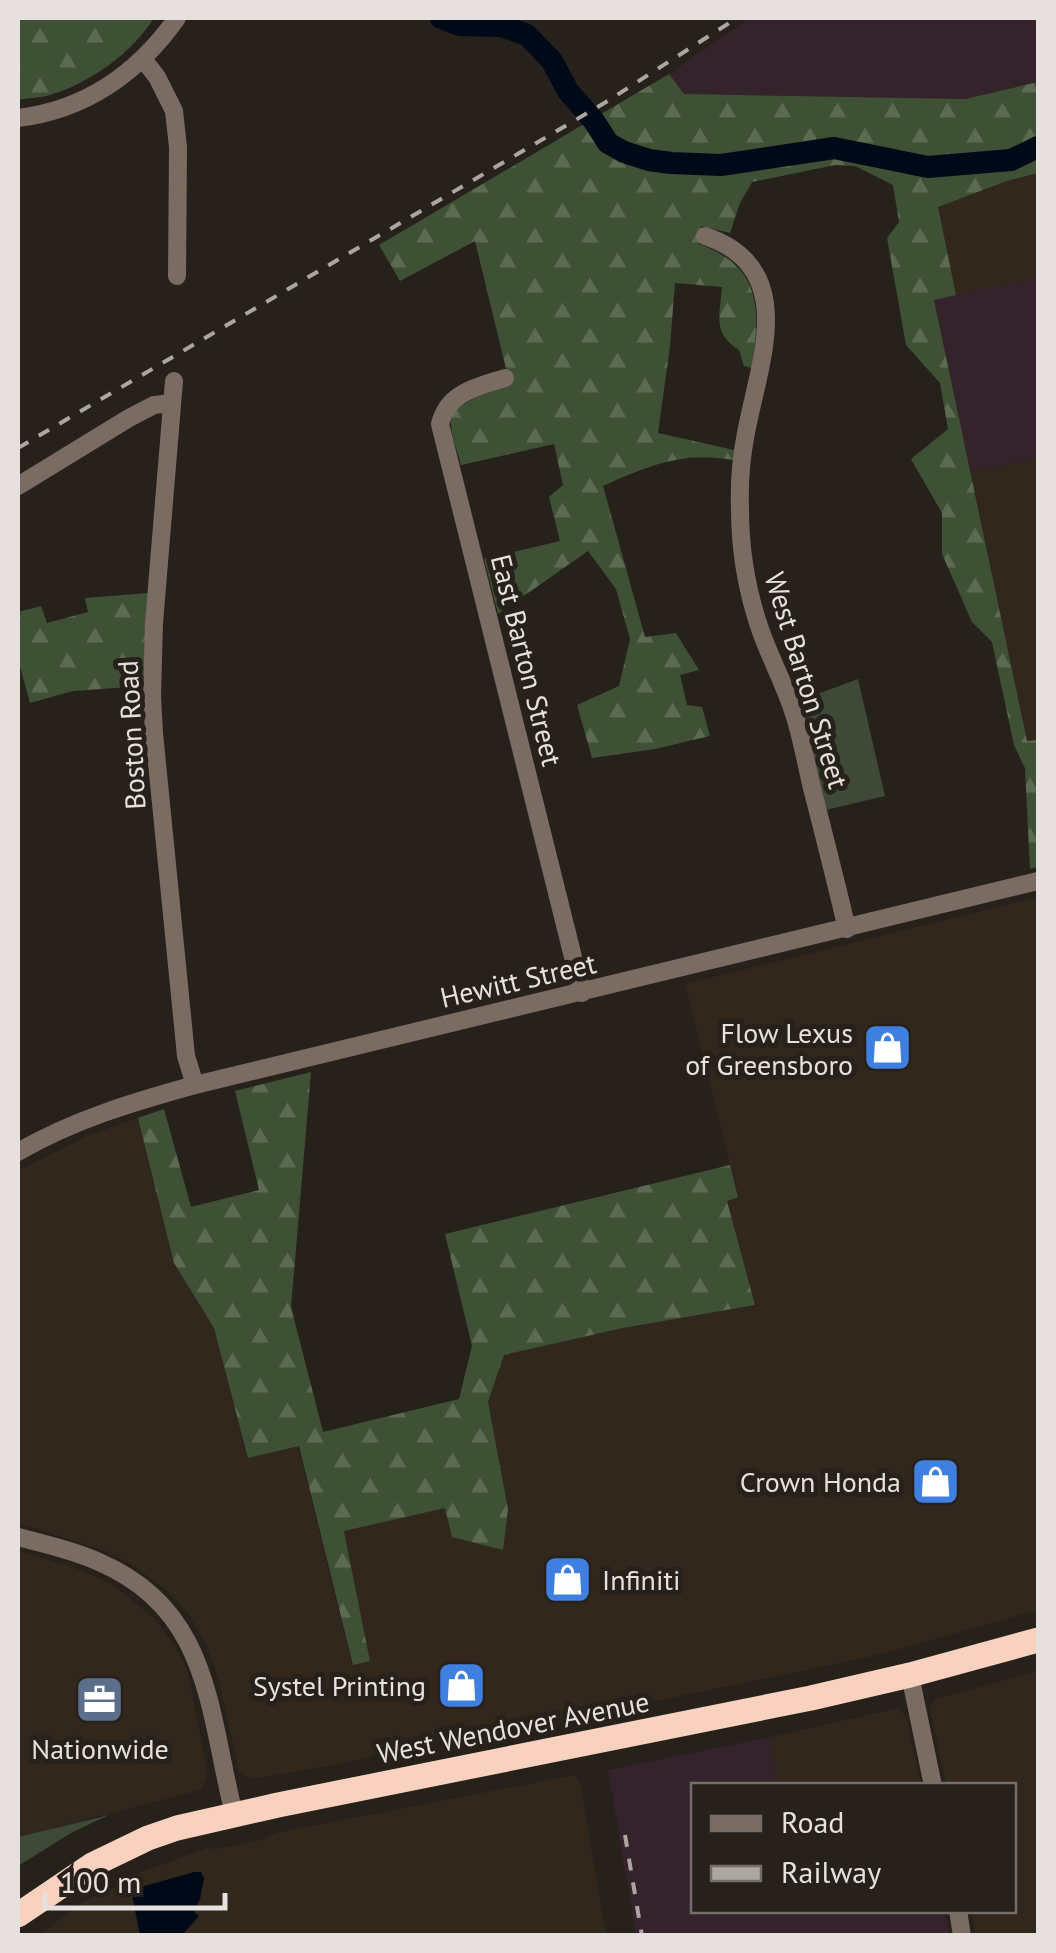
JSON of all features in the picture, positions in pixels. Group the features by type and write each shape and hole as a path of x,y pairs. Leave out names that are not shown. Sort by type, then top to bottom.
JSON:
{"highway":[{"name":"West Wendover Avenue","path":"18,1915 117,1852 177,1828 710,1720 910,1675 1038,1640"}],"street":[{"path":"18,118 76,104 121,78 142,60 177,18"},
{"path":"142,60 157,77 174,110 178,147 177,276"},
{"name":"West Barton Street","path":"704,236 732,246 744,258 766,302 767,325 743,452 740,512 744,561 760,628 800,734 847,929"},
{"name":"East Barton Street","path":"505,378 457,396 448,404 440,424 582,993"},
{"name":"Boston Road","path":"174,381 154,623 152,700 186,1056 195,1085"},
{"path":"18,486 129,418 154,405 172,403"},
{"name":"Hewitt Street","path":"18,1152 116,1107 195,1085 1038,881"},
{"path":"18,1537 97,1561 129,1577 169,1611 202,1670 234,1814"},
{"path":"910,1675 932,1783"}],"shaded area":[{"path":"749,18 1038,18 1038,82 965,99 684,94 669,74"},
{"path":"1038,173 1038,278 956,295 938,207"},
{"path":"1038,278 1038,458 969,472 934,299"},
{"path":"1038,458 1038,740 1027,742 969,472"},
{"path":"1038,897 1038,1610 826,1666 532,1727 249,1778 239,1772 219,1681 208,1648 188,1613 165,1589 134,1566 103,1550 18,1523 18,1171 87,1136 138,1118 174,1263 214,1328 248,1458 298,1445 352,1664 370,1661 344,1531 445,1507 508,1509 488,1402 504,1355 623,1328 755,1305 727,1200 738,1196 685,984"},
{"path":"18,1551 109,1582 155,1619 188,1672 208,1774 201,1790 18,1837"},
{"path":"1038,1671 1038,1935 975,1935 971,1913 1016,1913 1016,1783 946,1783 930,1709 935,1699"},
{"path":"899,1708 907,1719 921,1783 778,1783 770,1737"},
{"path":"770,1737 778,1783 691,1783 691,1913 945,1913 949,1935 636,1935 608,1770"},
{"path":"575,1775 580,1782 606,1935 39,1936 79,1904 136,1874 207,1848"}],"green space":[{"path":"18,18 154,18 122,55 95,75 50,95 18,100"},
{"path":"669,74 684,94 965,99 1038,82 1038,173 938,207 956,295 934,300 1027,741 1038,740 1038,867 1030,869 1025,768 1014,745 992,642 972,622 942,554 942,513 911,459 948,429 940,383 906,345 887,238 899,222 893,185 855,166 835,165 752,182 730,233 701,226 699,244 735,265 752,293 756,327 752,368 744,366 739,350 721,330 722,287 675,283 658,433 734,450 733,460 682,459 603,486 645,637 676,633 699,670 680,675 687,705 702,707 710,736 592,758 577,705 619,686 630,639 616,589 588,551 498,614 484,559 560,541 549,497 563,485 554,444 461,465 452,434 452,416 474,398 510,385 475,241 400,281 379,245"},
{"path":"148,593 143,686 73,691 30,703 18,659 18,612 41,606 47,623 88,612 85,598"},
{"path":"858,679 885,796 826,810 801,700"},
{"path":"311,1072 291,1307 323,1432 459,1399 472,1346 445,1234 730,1165 738,1197 727,1201 755,1305 623,1328 504,1355 488,1402 508,1509 503,1550 452,1537 445,1508 344,1531 370,1661 353,1665 299,1446 248,1458 214,1328 174,1263 138,1118 164,1109 191,1207 259,1190 235,1091"},
{"path":"109,1815 71,1833 18,1866 18,1837"}],"water":[{"path":"201,1872 204,1878 194,1912 199,1916 182,1935 140,1935 131,1890"}],"waterway":[{"path":"441,18 460,25 501,26 527,35 552,61 568,91 608,143 649,160 721,165 834,148 928,167 1011,160 1038,147"}],"railway":[{"path":"18,448 606,102 737,18"},
{"path":"625,1835 642,1936"}],"place":[{"name":"Flow Lexus of Greensboro","path":"888,1048"},
{"name":"Crown Honda","path":"936,1481"},
{"name":"Infiniti","path":"567,1579"},
{"name":"Systel Printing","path":"461,1685"},
{"name":"Nationwide","path":"100,1700"}]}
